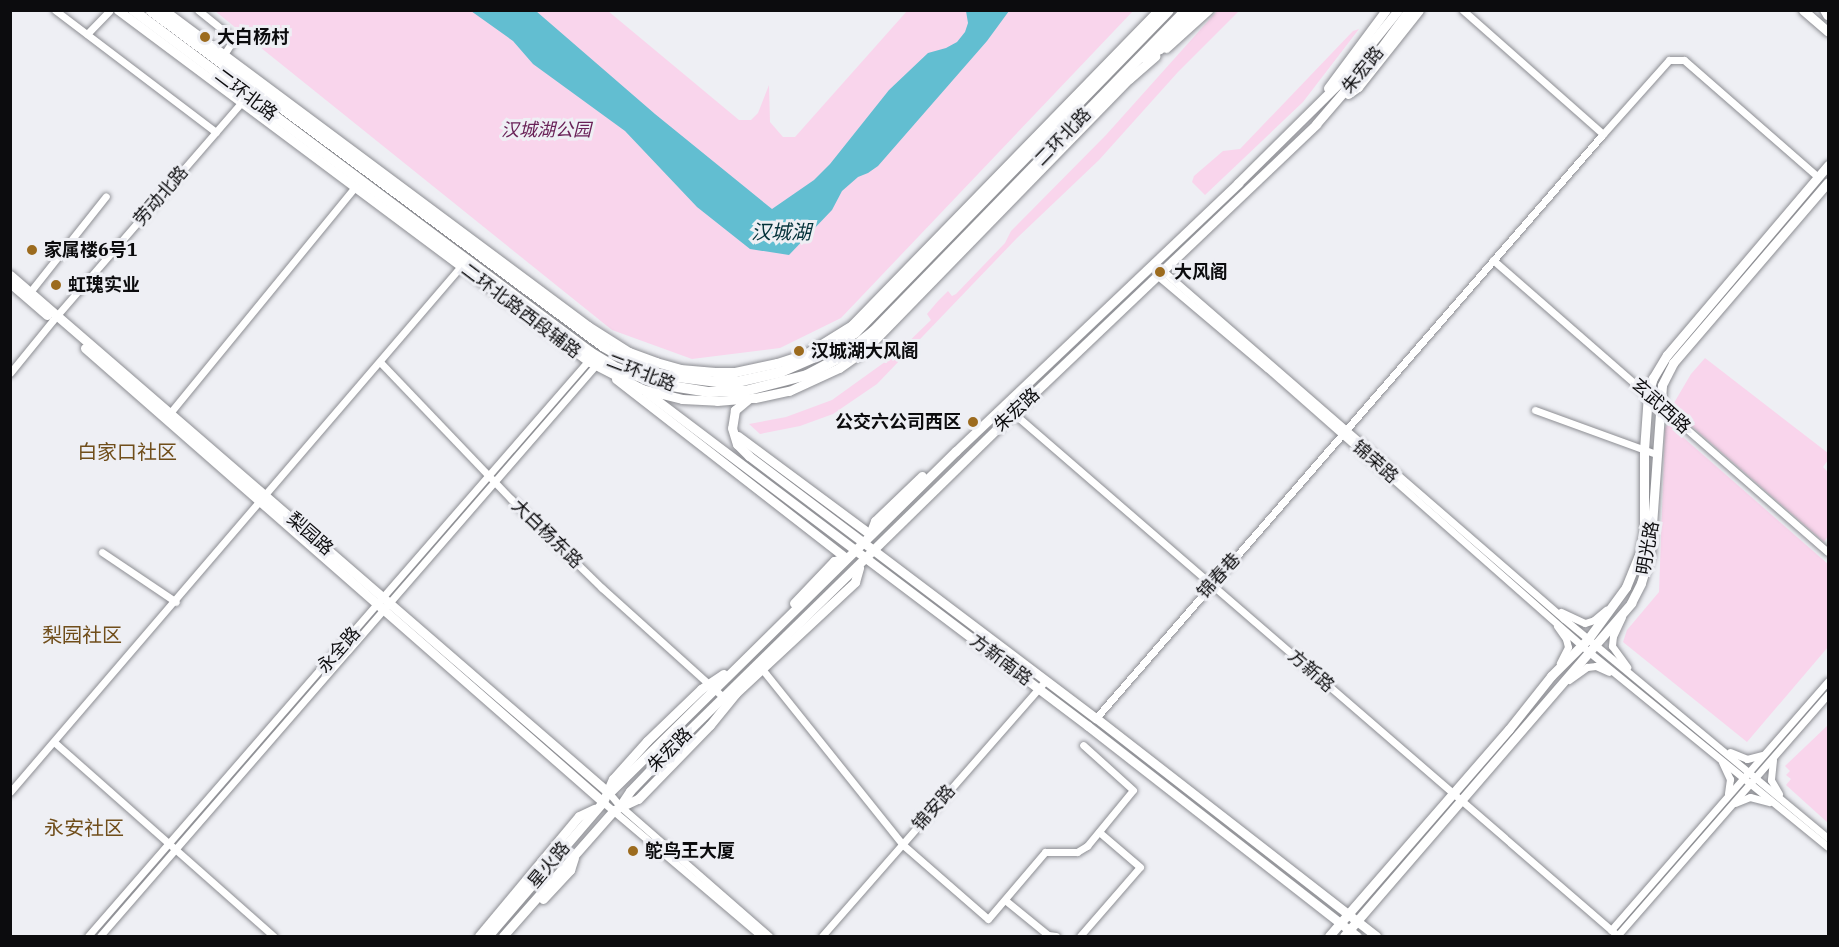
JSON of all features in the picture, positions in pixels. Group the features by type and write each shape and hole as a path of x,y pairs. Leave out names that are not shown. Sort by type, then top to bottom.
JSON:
{"highway":[{"name":"二环北路","path":"133,10 591,352 617,368 659,384 709,392 745,391 785,382 807,375 841,357 900,305 1138,66 1186,10"},
{"name":"二环北路","path":"150,10 604,347 622,358 662,375 737,382 781,372 829,351 855,333 1169,10"},
{"path":"1138,66 1160,49 1197,10"}],"main road":[{"name":"二环北路西段辅路","path":"117,10 592,364 642,389 682,399 717,401 748,399 789,390 839,368 866,349 1138,66 1180,37 1208,10"},
{"name":"二环北路西段辅路","path":"164,10 588,326 629,352 680,369 735,372 777,363 807,353 852,325 1158,10"},
{"name":"朱宏路","path":"1317,103 1386,10"},
{"name":"朱宏路","path":"609,793 712,686 1238,183 1340,82 1398,10"},
{"name":"朱宏路","path":"617,808 652,767 724,702 737,684 1012,414 1336,102 1409,10"},
{"path":"1336,102 1358,87 1419,10"},
{"path":"1803,10 1828,32"},
{"path":"1160,49 1180,37"},
{"path":"1734,282 1828,165"},
{"name":"明光路","path":"1329,936 1551,676 1625,612 1637,593 1647,564 1653,523 1662,385 1673,363 1710,321 1734,282 1828,172"},
{"name":"明光路","path":"1350,934 1357,922 1560,687 1626,587 1643,542 1646,477 1644,450 1648,394 1653,378 1667,355 1706,311 1828,182"},
{"path":"1710,321 1735,298 1828,191"},
{"name":"梨园路","path":"10,275 55,318 384,603 609,793"},
{"name":"梨园路","path":"10,283 170,413 263,497"},
{"path":"609,373 627,390 846,558"},
{"name":"方新南路","path":"642,389 854,550 863,562 1038,688 1340,923 1350,934"},
{"name":"方新南路","path":"748,399 738,405 732,422 735,433 747,445 867,538 875,550 1376,936"},
{"path":"724,702 855,582 863,562"},
{"name":"梨园路","path":"384,603 601,804"},
{"name":"星火路","path":"488,936 493,925 527,892 609,793"},
{"path":"479,936 493,925 579,816 601,804"},
{"name":"星火路","path":"503,936 617,808"},
{"path":"510,936 570,870 576,853"},
{"path":"527,892 538,867"}],"street":[{"path":"55,10 216,132"},
{"path":"198,10 234,39 223,56"},
{"path":"1463,10 1603,134"},
{"path":"87,34 110,11"},
{"path":"1345,432 1669,60 1684,60 1818,177"},
{"name":"劳动北路","path":"10,373 242,102"},
{"path":"170,413 355,187"},
{"path":"30,292 106,196"},
{"name":"玄武西路","path":"1493,260 1828,552"},
{"path":"10,792 176,602 461,266"},
{"name":"锦荣路","path":"1160,273 1589,645"},
{"name":"大白杨东路","path":"380,362 492,479 603,588 712,686 724,702"},
{"name":"永全路","path":"100,936 171,848 592,364"},
{"name":"方新路","path":"1004,405 1618,936"},
{"path":"1535,410 1656,454"},
{"name":"锦春巷","path":"1096,718 1345,432"},
{"path":"102,552 176,602"},
{"path":"1542,604 1585,623 1597,618 1618,598"},
{"path":"1542,604 1567,643 1566,654 1551,676"},
{"path":"1625,612 1613,636 1612,646 1619,658 1643,685"},
{"path":"1589,645 1624,680 1750,777 1828,847"},
{"path":"1589,645 1643,685 1715,749 1730,779 1729,790 1724,801"},
{"path":"1560,687 1590,666 1601,668 1624,680"},
{"path":"762,669 902,844 988,919 1045,852 1077,852 1087,846 1132,790 1083,745"},
{"name":"锦安路","path":"822,936 1046,680"},
{"path":"1781,803 1770,774 1774,750 1828,681"},
{"path":"1611,930 1724,801 1750,777 1828,694"},
{"path":"54,742 273,936"},
{"path":"1715,749 1747,759 1774,750"},
{"path":"1618,936 1730,806 1750,777"},
{"path":"609,793 617,808 761,936"},
{"path":"1730,806 1746,797 1755,796 1781,803 1828,838"},
{"path":"601,804 617,808 769,936"},
{"path":"1080,936 1140,867 1099,832"},
{"name":"永全路","path":"88,936 171,848"},
{"path":"1005,900 1048,935 1056,936"}],"green space":[{"name":"汉城湖公园","path":"215,11 608,11 739,120 751,120 758,113 769,85 770,122 783,137 795,137 907,11 1133,11 841,318 780,348 692,359 612,330"},
{"path":"1217,11 1239,11 1178,72 1099,160 1017,238 877,384 833,414 800,426 760,434 749,424 786,417 832,400 896,354 931,320 927,314 938,301 948,291 952,296 956,294 1005,243 1011,231 1106,135"},
{"path":"1359,29 1303,102 1205,195 1192,182 1194,176 1223,151 1240,149 1353,31"},
{"path":"1705,358 1828,453 1828,460 1823,467 1828,472 1828,536 1824,542 1671,408 1691,374"},
{"path":"1668,424 1828,564 1828,647 1747,742 1623,642 1627,630 1659,592 1665,428"},
{"path":"1828,725 1828,823 1786,785 1791,779 1786,775 1790,771 1785,766"}],"water":[{"name":"汉城湖","path":"471,11 536,11 655,114 772,209 814,180 830,164 889,90 928,53 957,42 965,32 968,23 966,11 1009,11 987,41 878,166 858,177 842,191 832,210 789,255 750,249 697,207 625,131 533,64 513,41"}],"place":[{"name":"大白杨村","path":"205,37"},
{"name":"家属楼6号1","path":"32,250"},
{"name":"大风阁","path":"1160,272"},
{"name":"虹瑰实业","path":"56,285"},
{"name":"汉城湖大风阁","path":"799,351"},
{"name":"公交六公司西区","path":"973,422"},
{"name":"鸵鸟王大厦","path":"633,851"}],"district":[{"name":"白家口社区","path":"127,451"},
{"name":"梨园社区","path":"82,634"},
{"name":"永安社区","path":"84,827"}]}
